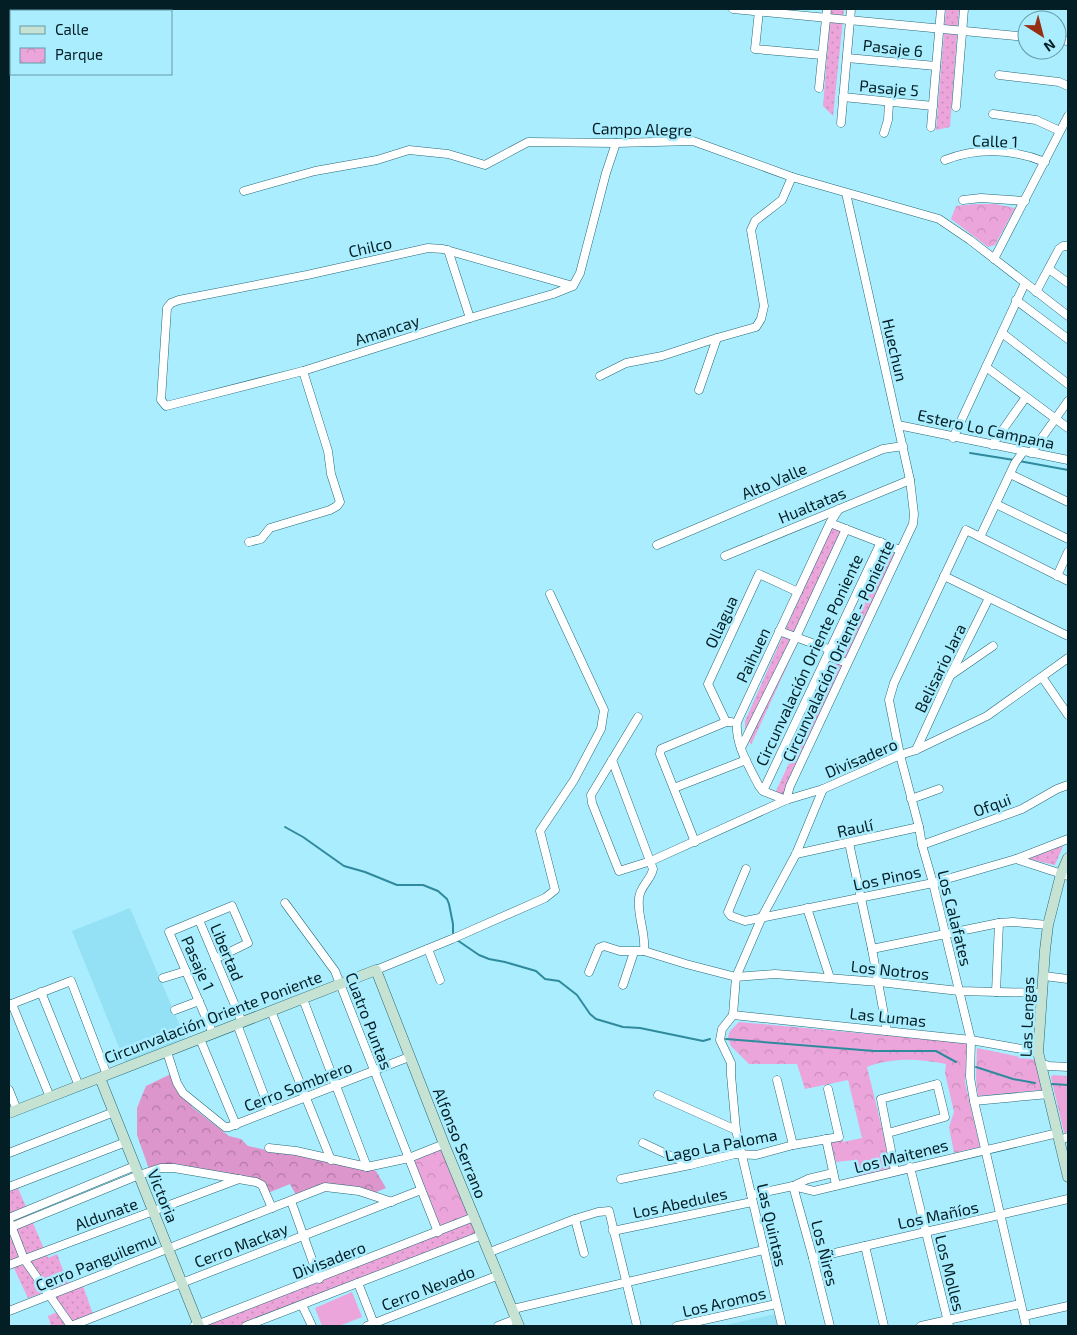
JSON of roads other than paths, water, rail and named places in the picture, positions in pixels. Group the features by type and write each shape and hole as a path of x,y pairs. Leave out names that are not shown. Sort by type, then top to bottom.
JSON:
{"street":[{"path":"733,9 1017,36"},
{"path":"819,88 826,9"},
{"path":"841,122 851,9"},
{"path":"931,127 941,9"},
{"path":"956,107 964,9"},
{"path":"759,11 755,49 822,55"},
{"name":"Pasaje 6","path":"847,58 936,66"},
{"path":"999,75 1058,82 1068,86"},
{"name":"Pasaje 5","path":"843,98 933,106"},
{"path":"884,133 888,120 889,103"},
{"path":"993,114 1036,120 1060,132"},
{"path":"994,258 1068,116"},
{"name":"Campo Alegre","path":"244,191 315,171 378,160 409,150 448,154 485,165 528,142 616,143 693,141 792,177 939,219 994,258 1068,316"},
{"path":"573,286 580,272 606,173 616,143"},
{"name":"Calle 1","path":"945,160 968,152 985,152 1015,153 1045,162"},
{"path":"600,376 626,363 662,356 756,327 761,320 764,306 751,230 754,221 782,200 792,177"},
{"name":"Huechun","path":"846,193 903,446 914,514"},
{"path":"963,200 981,198 1025,201"},
{"path":"1036,292 1059,249 1063,246 1068,246"},
{"name":"Chilco","path":"171,303 428,248 448,250 573,286"},
{"path":"448,250 470,318"},
{"path":"1049,269 1068,283"},
{"path":"953,438 1025,283"},
{"name":"Amancay","path":"171,303 167,308 160,393 160,400 166,406 303,371 553,294 573,286"},
{"path":"1016,300 1068,339"},
{"path":"1002,333 1068,384"},
{"path":"699,390 717,338"},
{"path":"986,367 1068,428"},
{"path":"249,542 261,539 270,528 330,510 340,502 331,474 328,451 303,371"},
{"path":"992,445 1026,396"},
{"path":"1031,454 1068,401"},
{"name":"Estero Lo Campana","path":"898,425 1022,453 1068,460"},
{"name":"Alto Valle","path":"657,546 883,449 903,446"},
{"path":"1022,453 980,537 1068,581"},
{"path":"1010,474 1068,502"},
{"name":"Hualtatas","path":"725,556 910,480"},
{"path":"996,504 1068,539"},
{"name":"Paihuen","path":"737,722 830,523 839,509"},
{"name":"Circunvalación Oriente - Poniente","path":"786,800 790,786 847,662 913,524 914,514"},
{"path":"830,523 900,550"},
{"path":"741,748 796,637 846,529"},
{"name":"Los Calafates","path":"980,537 966,530 894,683 889,700 900,755 971,1040 970,1077 974,1101 1026,1326"},
{"name":"Circunvalación Oriente Poniente","path":"764,791 881,542"},
{"path":"1057,576 1068,552"},
{"name":"Ollagua","path":"726,722 708,684 759,574 798,592"},
{"path":"944,576 1068,636"},
{"name":"Circunvalación Oriente Poniente","path":"13,1112 428,949 545,898 555,890 540,830 574,780 601,729 604,710 550,594"},
{"name":"Belisario Jara","path":"916,750 989,598"},
{"path":"779,631 796,637 847,662"},
{"path":"950,676 993,646"},
{"name":"Divisadero","path":"733,1015 736,976 762,917 796,854 823,789 900,755 916,750 987,716 1068,658"},
{"path":"1042,677 1068,715"},
{"path":"638,717 591,795 619,871 651,861 696,842 786,800 823,789"},
{"path":"696,842 660,754 661,749 726,722 737,722 736,733 758,786 764,791 786,800"},
{"path":"589,972 600,946 620,951 644,951 645,938 639,900 643,886 652,874 653,869 612,760"},
{"path":"674,788 746,760"},
{"name":"Ofqui","path":"922,845 1022,809 1057,789 1068,785"},
{"path":"911,799 939,789"},
{"name":"Raulí","path":"796,854 919,828"},
{"name":"Los Pinos","path":"746,869 729,908 729,914 733,917 745,920 933,883 1016,859 1068,839"},
{"path":"849,843 872,949 887,1031"},
{"name":"Las Lengas","path":"1068,858 1065,875 1048,926 1044,950 1039,1058 1062,1137 1068,1177"},
{"path":"1016,859 1065,875"},
{"name":"Cuatro Puntas","path":"285,903 335,971 438,1232"},
{"path":"199,920 232,906 248,943 215,959"},
{"path":"807,908 830,978"},
{"name":"Pasaje 1","path":"199,920 169,932 213,1034"},
{"name":"Libertad","path":"199,920 240,1023 270,1111"},
{"path":"872,949 999,923 1014,922 1048,926"},
{"path":"996,992 999,923"},
{"path":"428,949 440,980"},
{"name":"Los Notros","path":"644,951 686,964 736,976 775,974 878,982 959,991 1042,993"},
{"path":"623,985 634,952"},
{"name":"Alfonso Serrano","path":"376,970 444,1144 516,1318"},
{"path":"164,978 186,971"},
{"path":"1044,976 1068,979"},
{"name":"Victoria","path":"41,992 71,980 104,1076 114,1112 182,1283 197,1326"},
{"path":"50,1097 10,1004 41,992 78,1086"},
{"path":"303,999 367,1167"},
{"path":"174,1010 199,1001"},
{"path":"271,1011 331,1160"},
{"name":"Las Lumas","path":"733,1015 971,1040 1039,1058 1049,1066 1068,1067"},
{"name":"Las Quintas","path":"733,1015 722,1030 720,1040 731,1062 736,1130 782,1326"},
{"path":"200,1039 236,1125"},
{"name":"Cerro Sombrero","path":"167,1052 177,1083 183,1093 224,1127 236,1125 410,1057"},
{"path":"776,1080 793,1145"},
{"path":"888,1134 945,1117 937,1084 881,1099 895,1171"},
{"path":"828,1089 839,1137 826,1139 836,1185"},
{"path":"9,1090 13,1112"},
{"path":"974,1101 1050,1094"},
{"path":"658,1096 736,1130"},
{"path":"9,1153 114,1112"},
{"name":"Los Maitenes","path":"752,1199 794,1186 814,1191 985,1150 1062,1137"},
{"name":"Lago La Paloma","path":"620,1179 735,1154 756,1155 793,1145 826,1139"},
{"path":"9,1187 126,1142"},
{"path":"269,1148 296,1151 367,1167 409,1158 444,1144"},
{"path":"643,1144 690,1165"},
{"path":"71,1326 24,1259 10,1223 137,1171 161,1168 174,1168 262,1184 272,1208"},
{"name":"Los Molles","path":"910,1168 948,1323"},
{"path":"794,1186 808,1179 833,1173"},
{"name":"Aldunate","path":"9,1265 241,1179"},
{"name":"Los Ñires","path":"794,1186 830,1326"},
{"name":"Cerro Panguilemu","path":"9,1311 325,1187 360,1191 392,1202"},
{"name":"Cerro Mackay","path":"71,1326 421,1190"},
{"name":"Los Abedules","path":"613,1231 752,1199"},
{"name":"Los Mañíos","path":"813,1258 1068,1199"},
{"path":"291,1201 319,1279"},
{"path":"490,1252 575,1219 598,1212 609,1211 637,1326"},
{"name":"Divisadero","path":"197,1326 474,1217"},
{"path":"575,1219 584,1253"},
{"name":"Divisadero","path":"246,1326 482,1235"},
{"path":"865,1246 884,1326"},
{"path":"498,1326 516,1318 626,1283 764,1250"},
{"name":"Cerro Nevado","path":"370,1325 499,1275"},
{"path":"358,1283 370,1325"},
{"path":"302,1304 312,1326"},
{"name":"Los Aromos","path":"677,1326 776,1304"},
{"path":"920,1326 948,1323 1020,1304"},
{"path":"1024,1316 1068,1306"}],"waterway":[{"path":"970,453 1014,460"},
{"path":"1019,461 1068,470"},
{"path":"285,827 303,837 344,866 397,885 423,885 438,891 447,899 449,904 455,936"},
{"path":"457,940 479,955 536,971 545,979 559,981 577,995 590,1014 596,1019 623,1027 640,1028 703,1041 710,1039"},
{"path":"726,1039 874,1051 936,1051 956,1062"},
{"path":"976,1067 1013,1079 1035,1083"},
{"path":"1052,1084 1068,1085"}]}
